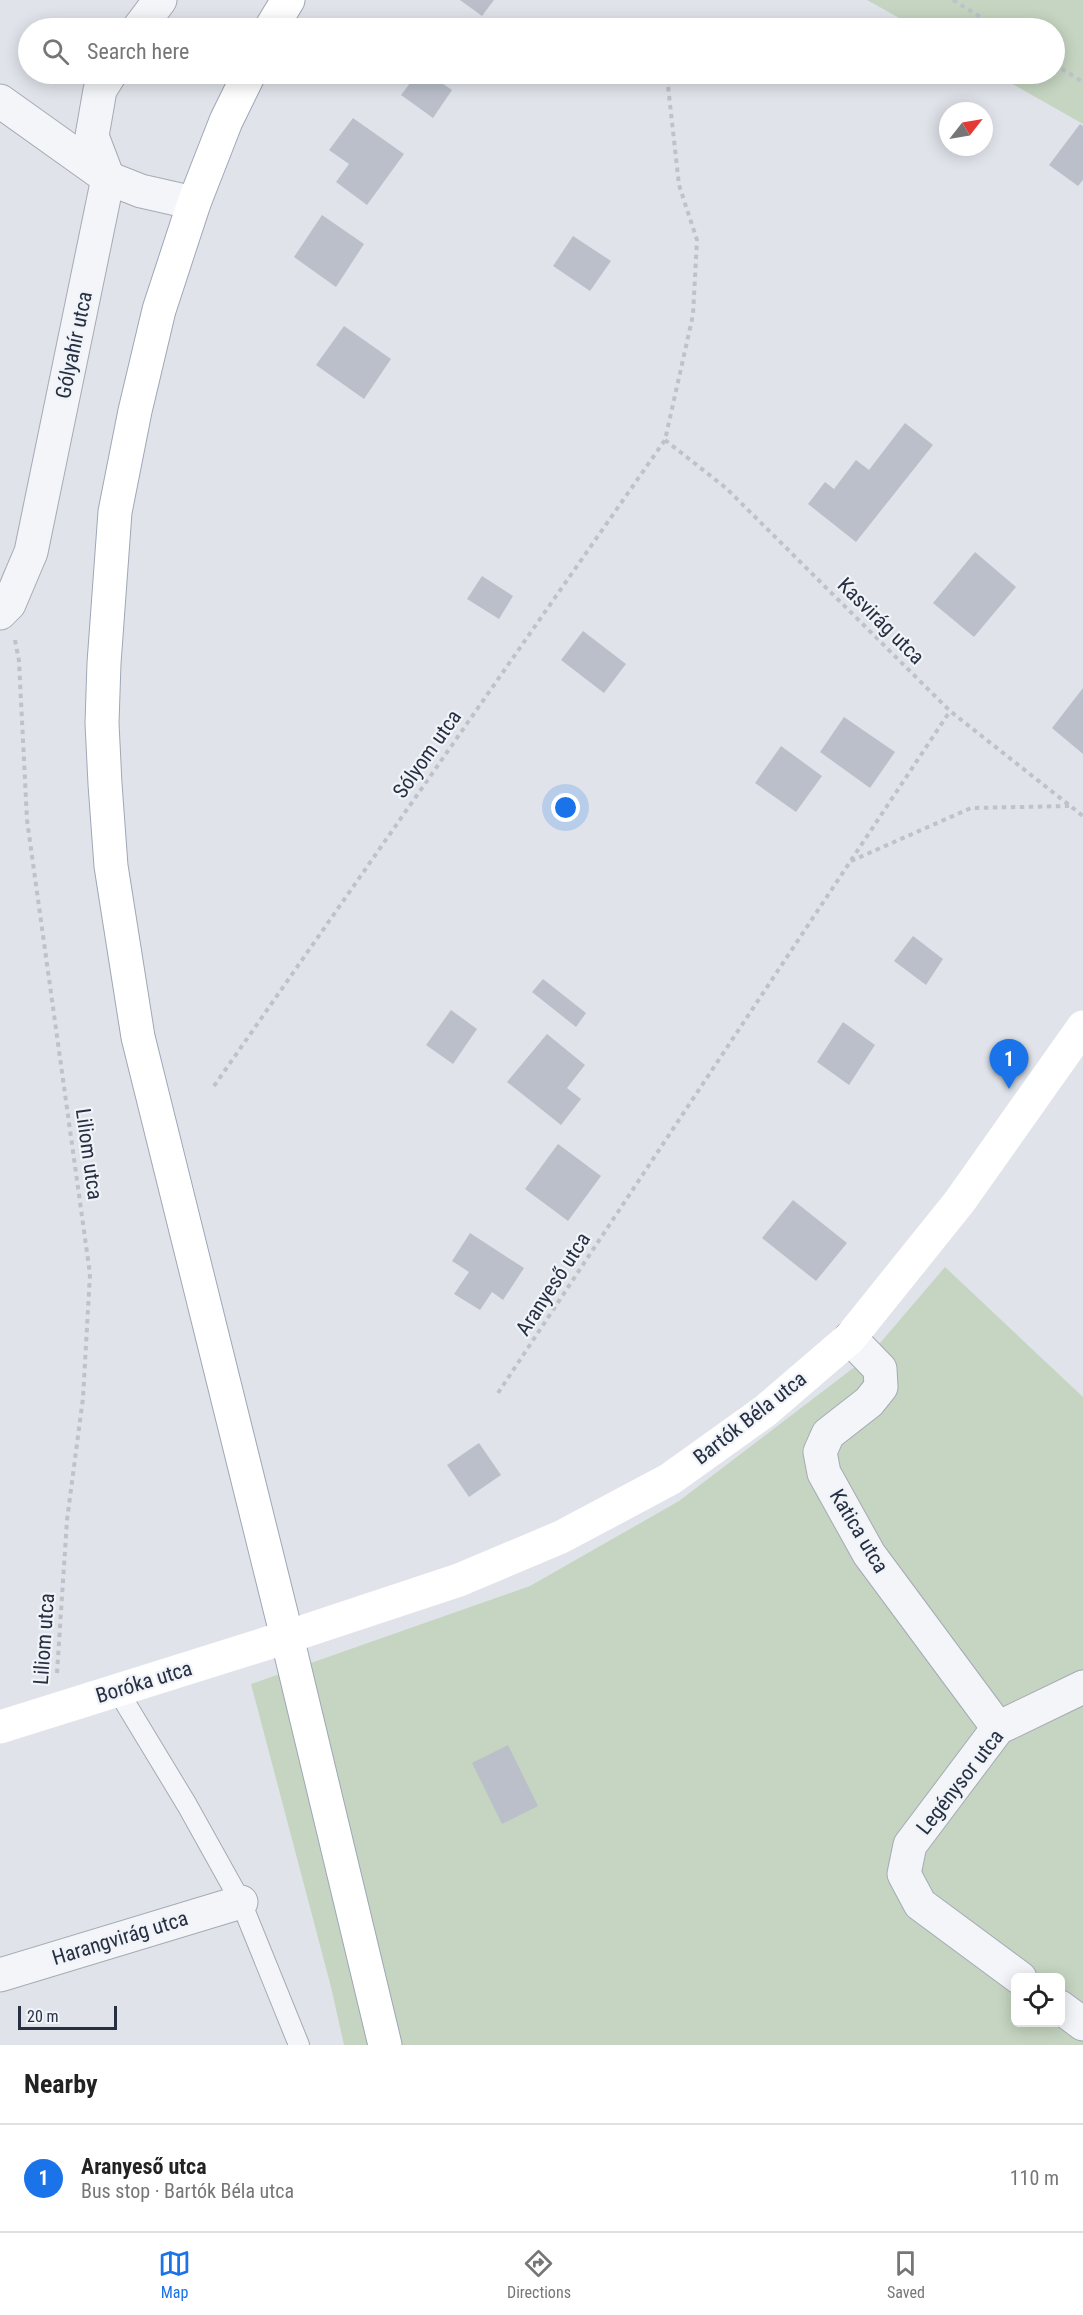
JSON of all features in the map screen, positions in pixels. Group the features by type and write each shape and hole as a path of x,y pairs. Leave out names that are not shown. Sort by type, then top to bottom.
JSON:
{"main road":[{"path":"278,18 288,0"},
{"path":"244,84 226,121 194,203 159,310 135,411 115,512 104,663 102,723 105,783 111,866 138,1037 287,1637 385,2045"},
{"name":"Bartók Béla utca","path":"287,1637 459,1580 571,1532 670,1479 765,1410 850,1338 960,1201 1083,1027"},
{"name":"Boróka utca","path":"0,1727 287,1637"}],"street":[{"path":"146,18 160,0"},
{"path":"104,84 100,90 92,136 108,178"},
{"path":"0,101 108,178 141,190 194,203"},
{"name":"Gólyahír utca","path":"5,608 31,552 108,178"},
{"name":"Katica utca","path":"850,1338 880,1369 881,1387 870,1402 828,1434 820,1452 824,1473 869,1554 999,1728"},
{"name":"Legénysor utca","path":"1015,1973 920,1904 904,1874 910,1845 999,1728 1083,1687"},
{"name":"Harangvirág utca","path":"0,1975 241,1902"},
{"path":"1065,2011 1083,2024"}],"lane":[{"path":"118,1691 187,1805 241,1902 299,2045"}],"path":[{"path":"953,0 982,18"},
{"path":"1065,71 1083,82"},
{"path":"665,440 693,315 697,240 679,184 668,84"},
{"name":"Kasvirág utca","path":"665,440 726,488 950,711 1083,816"},
{"name":"Sólyom utca","path":"214,1086 665,440"},
{"name":"Liliom utca","path":"5,608 19,661 27,820 90,1274 83,1398 67,1520 54,1710"},
{"name":"Aranyeső utca","path":"498,1393 950,711"},
{"path":"850,862 970,808 1070,806"}],"green space":[{"path":"867,0 1083,0 1083,124 1013,84 1065,84 1065,18 899,18"},
{"path":"945,1267 1083,1397 1083,2045 344,2045 331,1987 251,1684 530,1586 679,1501 869,1356"}],"building":[{"path":"460,0 494,0 482,16"},
{"path":"409,84 443,84 452,90 433,118 401,95"},
{"path":"353,118 404,154 367,205 336,182 349,164 329,150"},
{"path":"1080,124 1083,126 1083,180 1078,186 1049,165"},
{"path":"322,215 364,244 336,287 294,257"},
{"path":"573,236 611,261 590,291 553,266"},
{"path":"344,326 391,359 364,399 316,365"},
{"path":"905,423 933,445 856,542 808,504 825,482 834,489 856,460 869,470"},
{"path":"975,552 1016,587 974,637 933,603"},
{"path":"482,576 513,596 499,619 467,599"},
{"path":"583,631 626,664 604,693 561,660"},
{"path":"1083,688 1083,754 1052,728"},
{"path":"844,717 895,752 870,788 820,752"},
{"path":"781,746 822,776 796,812 755,783"},
{"path":"913,936 943,959 926,985 894,961"},
{"path":"543,979 586,1013 576,1027 532,992"},
{"path":"451,1010 477,1029 453,1064 426,1045"},
{"path":"843,1022 875,1045 849,1085 817,1062"},
{"path":"547,1034 585,1065 567,1088 581,1099 561,1125 507,1082"},
{"path":"558,1144 601,1176 568,1221 525,1189"},
{"path":"793,1200 847,1243 816,1281 762,1238"},
{"path":"470,1233 524,1268 503,1300 492,1292 480,1310 454,1294 469,1272 452,1261"},
{"path":"479,1443 501,1475 469,1497 447,1465"},
{"path":"508,1745 538,1806 502,1824 472,1763"}],"place":[{"name":"Aranyeső utca","path":"1009,1089"}]}
